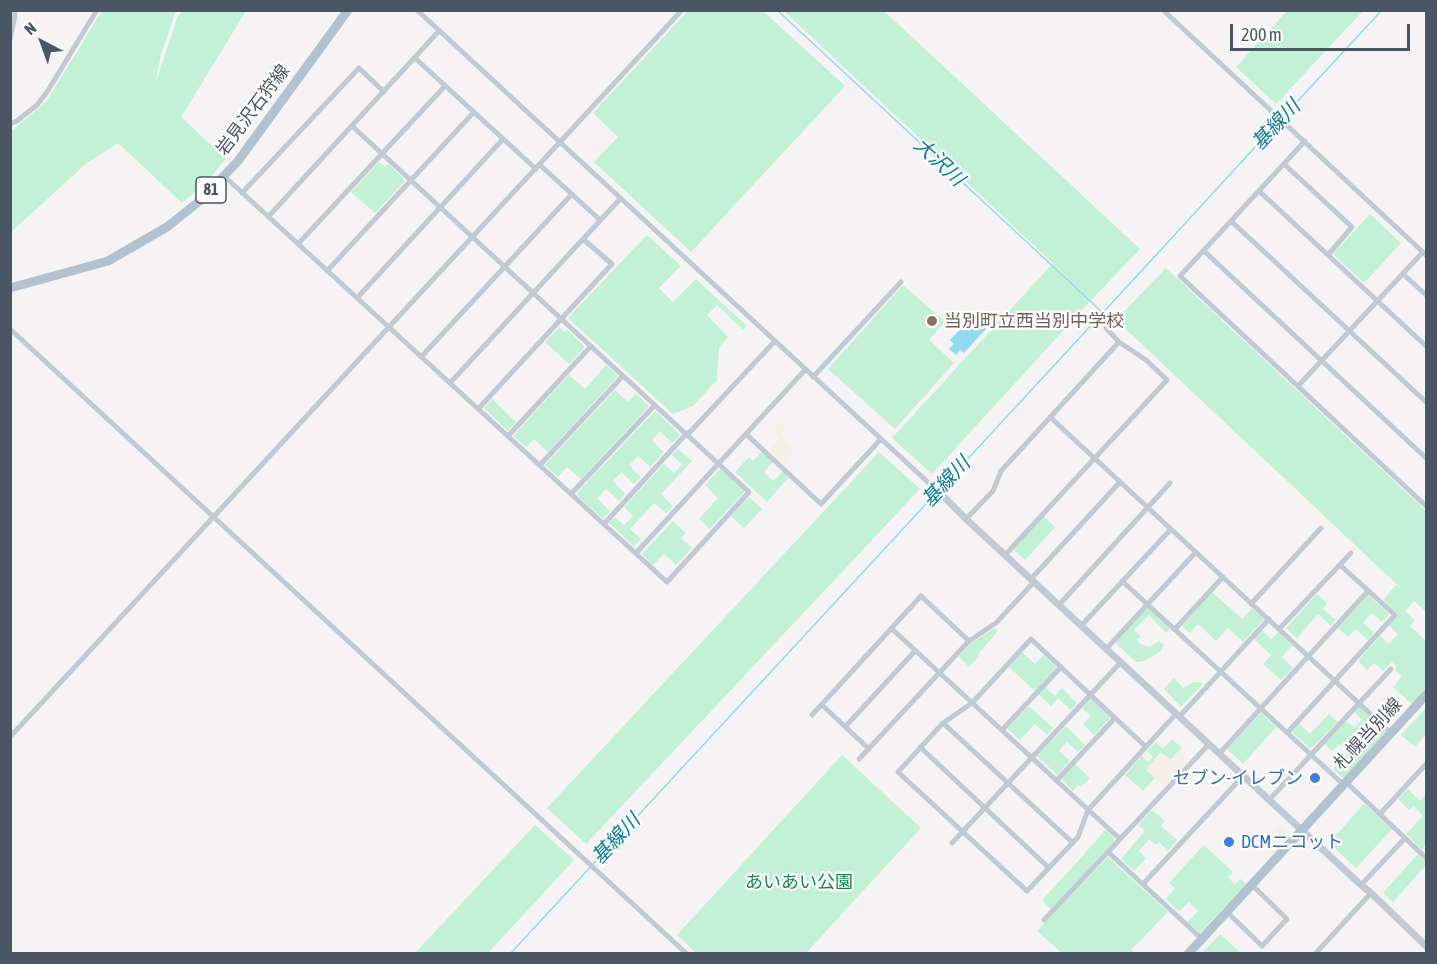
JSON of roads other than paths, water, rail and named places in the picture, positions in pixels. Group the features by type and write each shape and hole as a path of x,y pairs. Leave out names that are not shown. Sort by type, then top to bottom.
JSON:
{"main road":[{"name":"岩見沢石狩線","path":"10,288 108,261 167,227 202,199 238,160 348,10"},
{"name":"札幌当別線","path":"1188,954 1391,733 1425,701"}],"street":[{"path":"10,39 15,16 14,10"},
{"path":"10,124 37,105 47,92 97,10"},
{"path":"417,10 1371,892 1426,946"},
{"path":"10,737 682,10"},
{"path":"1163,10 1425,254 1403,274 1298,386"},
{"path":"268,217 439,31"},
{"path":"415,58 503,139 572,194 600,220"},
{"path":"242,193 359,68 384,92"},
{"path":"298,244 445,86"},
{"path":"327,271 474,112"},
{"path":"224,176 667,582 749,492 352,126"},
{"path":"357,298 503,139"},
{"path":"1305,141 1180,276 1425,502"},
{"path":"1284,164 1352,227 1328,255"},
{"path":"1259,191 1426,346"},
{"path":"421,357 572,194"},
{"path":"450,383 620,198"},
{"path":"1231,221 1426,402"},
{"path":"478,409 612,264 583,239"},
{"path":"1204,251 1426,458"},
{"path":"1403,274 1426,296"},
{"path":"813,377 901,282"},
{"path":"1005,555 1167,380 1146,360 1119,342 1106,328"},
{"path":"10,329 687,954"},
{"path":"604,524 775,341"},
{"path":"966,519 993,491 1001,471 1119,342"},
{"path":"508,436 591,346"},
{"path":"636,553 805,370"},
{"path":"540,465 623,376"},
{"path":"571,494 655,405"},
{"path":"1050,417 1391,733"},
{"path":"746,434 821,504 880,439"},
{"path":"859,759 969,641 996,623 1120,482"},
{"path":"1059,605 1170,483"},
{"path":"1251,603 1321,528"},
{"path":"1081,626 1171,529"},
{"path":"1106,649 1196,552"},
{"path":"1279,629 1351,553"},
{"path":"1287,733 1395,615 1340,565"},
{"path":"1175,629 1222,577"},
{"path":"1122,581 1426,858"},
{"path":"1220,754 1368,591"},
{"path":"812,715 921,596 969,641"},
{"path":"1146,747 1031,639 972,703 943,723 898,772 1028,891 1078,837 1088,810 1269,619"},
{"path":"892,629 1120,839"},
{"path":"845,727 915,651"},
{"path":"952,843 1120,662"},
{"path":"1002,730 1061,667"},
{"path":"1269,800 1391,669"},
{"path":"822,705 869,749"},
{"path":"1056,781 1115,718"},
{"path":"943,723 1073,843"},
{"path":"1044,920 1209,744"},
{"path":"920,747 1049,868"},
{"path":"1380,814 1426,764"},
{"path":"1143,884 1243,776"},
{"path":"1361,885 1405,838"},
{"path":"1108,852 1202,939"},
{"path":"1227,912 1262,946 1287,919 1252,885"},
{"path":"1315,954 1371,892"}],"water":[{"path":"972,316 986,329 964,353 960,350 956,355 949,349 954,344 950,340"}],"waterway":[{"name":"大沢川","path":"777,10 1102,312"},
{"name":"基線川","path":"1282,118 1382,10"},
{"name":"基線川","path":"510,954 1279,121"}],"place":[{"name":"当別町立西当別中学校","path":"932,321"},
{"name":"セブン-イレブン","path":"1315,778"},
{"name":"DCMニコット","path":"1229,842"}],"park label":[{"name":"あいあい公園","path":"799,882"}]}
